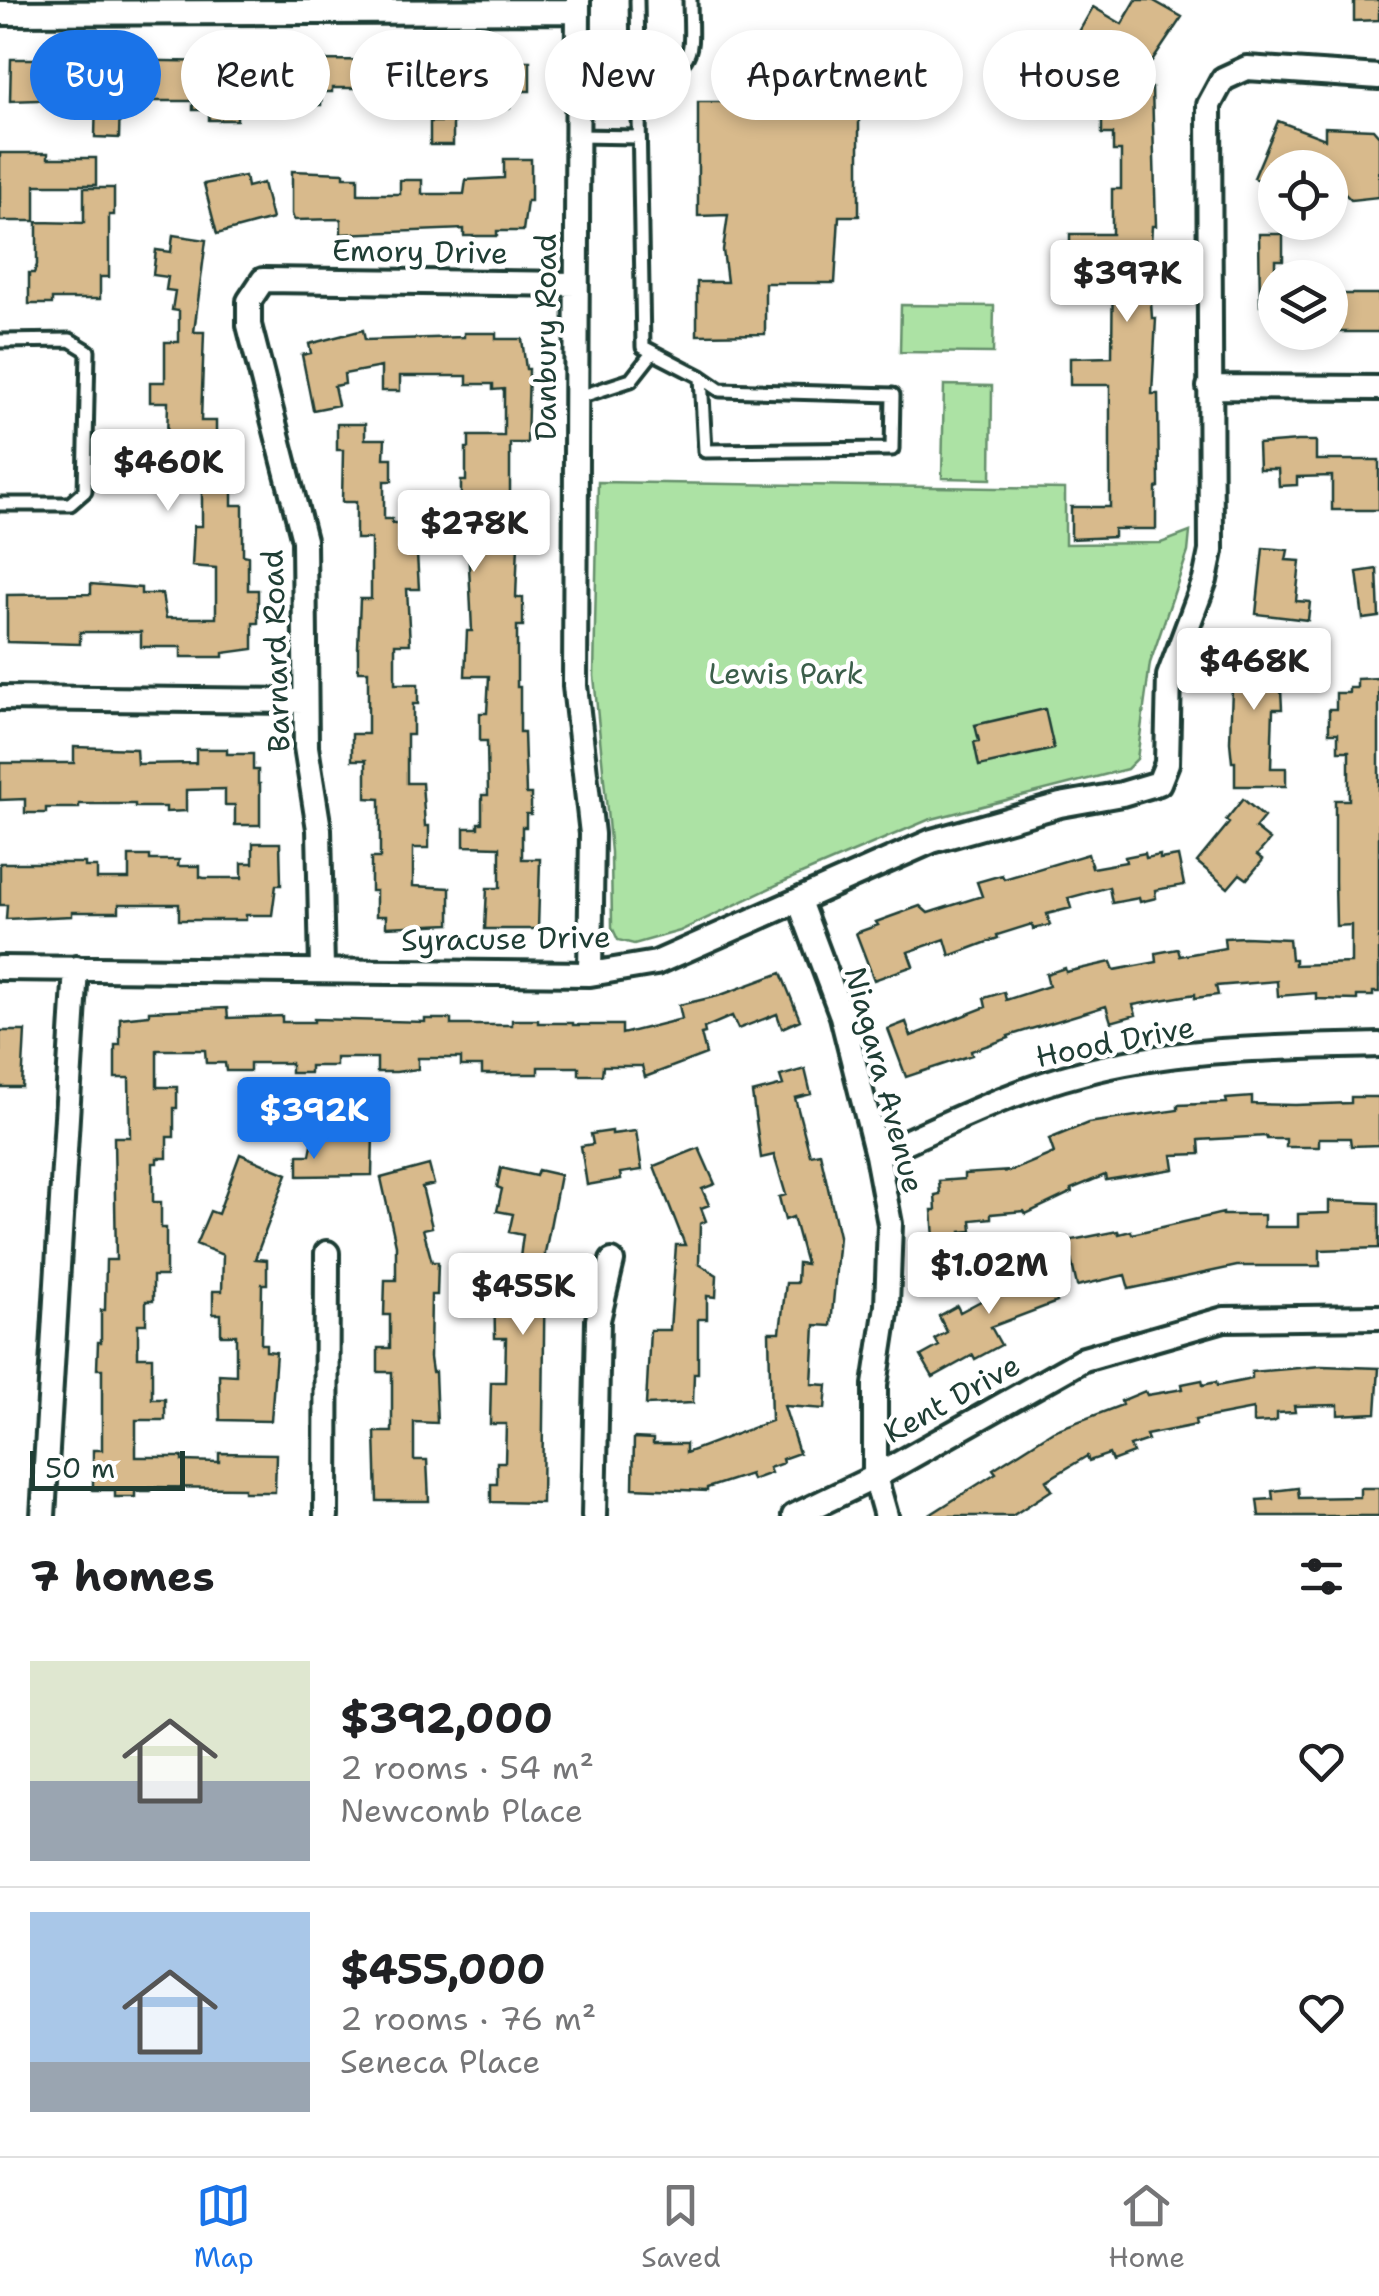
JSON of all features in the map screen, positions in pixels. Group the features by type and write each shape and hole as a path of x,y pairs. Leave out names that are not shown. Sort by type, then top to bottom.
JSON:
{"street":[{"path":"0,13 578,5"},
{"name":"Danbury Road","path":"578,5 575,686 592,834 590,974"},
{"path":"1379,76 1247,68 1223,79 1209,106 1209,386 1379,388"},
{"name":"Emory Drive","path":"263,280 576,284"},
{"name":"Barnard Road","path":"263,280 250,301 250,325 304,540 306,747 319,829 322,970"},
{"name":"Syracuse Drive","path":"0,968 590,974 656,962 932,842 1060,804 1122,794 1159,783 1167,763 1169,676 1205,580 1210,551 1209,386"},
{"path":"0,698 305,701"},
{"name":"Niagara Avenue","path":"799,901 842,1016 890,1224 887,1306 875,1386 875,1477 886,1516"},
{"path":"42,1516 76,968"},
{"name":"Hood Drive","path":"877,1155 1008,1096 1084,1072 1238,1049 1379,1045"},
{"path":"326,1516 327,1253"},
{"path":"594,1516 598,1320 612,1260"},
{"name":"Kent Drive","path":"794,1516 875,1477 1084,1358 1224,1319 1379,1317"}],"lane":[{"path":"637,0 637,30"},
{"path":"690,0 691,30"},
{"path":"639,120 642,347 701,376 720,390 893,395 892,448 705,451 701,376"},
{"path":"577,136 639,137"},
{"path":"0,341 70,340 88,351 86,491 70,504 0,504"},
{"path":"576,398 631,380 653,352"}],"green space":[{"path":"901,305 994,306 993,353 900,352"},
{"path":"944,385 992,386 991,479 942,478"},
{"name":"Lewis Park","path":"598,482 1065,489 1065,544 1161,543 1190,532 1188,552 1150,663 1137,759 1127,769 928,820 680,931 634,944 618,940 612,927 611,852 594,676"}],"building":[{"path":"1136,0 1152,0 1182,17 1156,56 1156,30 1080,30 1093,7 1122,24"},
{"path":"1354,0 1379,0 1379,20 1354,21"},
{"path":"11,59 30,59 30,100 10,101"},
{"path":"330,60 350,60 350,88 332,88 332,92"},
{"path":"161,61 181,61 181,101 161,101"},
{"path":"525,61 530,61 530,91 525,91"},
{"path":"698,102 711,102 711,120 859,120 859,216 839,216 835,283 765,283 765,334 697,335 697,282 727,282 723,250 728,215 698,216"},
{"path":"95,120 119,120 119,138 95,137"},
{"path":"1102,120 1153,120 1156,226 1152,226 1151,302 1152,318 1156,318 1152,394 1158,394 1159,487 1156,529 1114,529 1114,537 1071,539 1071,507 1110,507 1110,385 1070,385 1070,358 1112,357 1113,257 1070,257 1070,234 1112,234 1112,189 1121,189 1121,151 1113,151 1113,134 1102,134"},
{"path":"1278,121 1325,139 1325,127 1373,129 1379,136 1379,197 1348,197 1348,150 1266,150"},
{"path":"430,122 453,122 453,145 430,145"},
{"path":"0,153 96,158 96,185 35,185 35,221 0,221"},
{"path":"504,159 531,159 531,201 527,201 523,231 497,231 497,236 464,236 464,229 341,234 341,219 294,220 292,214 292,171 358,177 358,194 400,194 400,180 422,180 422,194 464,194 466,180 504,178"},
{"path":"245,176 247,187 263,183 272,219 217,234 204,184"},
{"path":"84,188 114,188 114,215 109,215 109,277 100,277 100,299 52,299 52,304 29,304 29,273 34,273 37,265 37,222 84,223"},
{"path":"173,235 206,240 194,332 204,332 201,421 216,421 216,470 232,470 232,505 243,505 248,590 258,590 253,649 223,653 223,657 181,657 181,647 141,647 141,632 80,632 80,644 7,642 7,595 91,594 91,584 141,588 141,594 162,594 166,618 216,618 216,568 192,566 194,526 202,526 202,486 172,486 168,402 150,402 150,382 165,382 165,342 179,342 179,311 172,310 175,291 166,290 168,277 153,275 156,250 171,252"},
{"path":"1259,240 1283,240 1283,260 1259,260"},
{"path":"1348,294 1379,294 1379,332 1348,332"},
{"path":"363,330 365,340 464,337 464,333 496,333 496,339 522,339 529,369 527,443 510,443 510,515 519,515 516,598 523,598 523,626 517,626 517,687 520,732 524,732 526,794 531,794 531,814 526,814 526,827 522,827 522,859 540,859 538,929 485,929 487,888 500,888 500,847 464,846 464,828 478,828 478,823 482,823 482,795 488,795 487,741 480,741 480,713 487,713 489,676 465,676 467,631 472,631 468,544 482,544 482,502 461,502 461,481 466,481 469,436 504,436 504,389 493,390 493,384 467,384 467,376 400,376 400,391 381,391 381,367 344,374 345,384 334,386 338,405 313,410 302,355 311,353 309,344"},
{"path":"337,424 365,424 365,439 385,439 384,458 392,458 392,481 384,481 384,519 412,523 412,537 416,537 419,589 407,589 410,644 395,644 395,684 418,684 418,704 413,704 413,735 407,735 407,783 422,783 429,848 413,848 413,886 450,888 450,924 386,927 386,916 376,916 371,858 380,858 380,799 366,798 366,760 352,760 352,734 368,734 368,671 358,671 358,648 360,599 371,599 371,539 356,539 356,502 342,502 343,450 337,450"},
{"path":"1316,441 1316,460 1379,460 1379,510 1332,510 1332,476 1297,477 1297,485 1279,486 1278,469 1259,469 1258,444"},
{"path":"1263,548 1288,550 1286,560 1300,561 1296,601 1310,602 1308,620 1256,614"},
{"path":"1377,569 1379,617 1363,619 1357,572"},
{"path":"1234,634 1264,634 1263,651 1271,651 1270,669 1280,670 1282,709 1273,709 1271,768 1286,768 1286,786 1235,786 1230,742"},
{"path":"1379,678 1379,992 1357,996 1357,1000 1316,999 1316,993 1278,996 1277,981 1216,986 1218,995 1195,998 1195,994 1133,1005 1136,1015 1111,1022 1106,1006 1008,1036 971,1051 972,1055 906,1077 888,1029 906,1022 911,1036 986,1007 984,998 1004,992 1006,1000 1049,986 1046,974 1065,968 1066,972 1111,962 1114,970 1157,962 1156,953 1178,949 1180,956 1225,948 1224,938 1245,937 1289,939 1295,965 1351,963 1351,925 1336,926 1335,881 1335,800 1349,800 1349,751 1338,751 1338,733 1329,733 1329,709 1336,709 1336,693 1349,693 1349,688 1357,688 1357,679"},
{"path":"1045,709 1054,749 979,766 975,725"},
{"path":"74,747 136,749 137,764 196,763 196,749 253,754 253,770 258,770 260,784 260,825 235,825 235,805 225,805 225,789 186,790 186,811 166,812 166,807 135,804 79,804 79,808 46,808 46,813 25,813 25,799 0,800 0,763 74,763"},
{"path":"1243,799 1264,817 1255,828 1270,840 1257,855 1263,860 1247,879 1240,874 1228,888 1197,862"},
{"path":"253,843 280,843 281,885 276,885 272,915 246,915 246,920 179,920 179,904 119,904 119,912 6,919 7,905 0,905 0,863 85,863 85,867 97,867 97,879 129,879 129,856 150,856 150,860 179,860 178,866 200,866 200,877 204,878 242,878 242,863 253,863"},
{"path":"1145,853 1146,858 1178,856 1184,885 1155,890 1156,898 1140,902 1139,898 1112,903 1109,887 1068,898 1071,908 1047,914 1050,925 1033,929 1032,924 950,956 945,939 908,952 913,966 874,980 856,933 920,906 928,913 982,896 977,882 1002,875 1004,879 1088,854 1092,868 1126,862 1125,857"},
{"path":"781,973 800,1020 782,1028 777,1014 738,1029 732,1016 704,1028 705,1033 701,1034 706,1054 645,1077 642,1066 603,1066 602,1075 579,1075 579,1067 538,1067 538,1074 482,1074 482,1066 461,1066 461,1058 418,1058 418,1069 396,1072 377,1072 377,1058 336,1058 336,1066 310,1066 310,1073 291,1073 291,1063 250,1063 250,1071 226,1071 225,1063 206,1063 205,1050 157,1050 157,1087 177,1087 177,1108 174,1137 167,1137 167,1158 157,1158 157,1163 153,1163 153,1202 161,1202 161,1228 166,1228 166,1276 153,1276 153,1301 146,1301 146,1324 138,1324 138,1357 152,1357 152,1399 165,1399 165,1420 136,1420 136,1457 219,1462 219,1453 276,1454 275,1492 150,1487 150,1491 135,1491 135,1497 115,1497 115,1490 93,1490 93,1450 102,1450 102,1369 97,1369 101,1310 105,1310 106,1260 116,1260 114,1137 130,1137 129,1078 115,1078 120,1018 149,1015 149,1011 227,1008 228,1018 282,1016 282,1022 451,1019 451,1025 512,1025 512,1020 538,1020 622,1025 622,1034 682,1019 679,1005 718,996"},
{"path":"0,1031 25,1031 22,1087 0,1087"},
{"path":"805,1069 811,1094 795,1098 810,1155 820,1153 839,1236 831,1326 815,1325 812,1384 827,1385 825,1409 784,1406 799,1453 769,1468 771,1473 752,1480 750,1474 707,1491 633,1488 634,1438 653,1439 653,1444 686,1444 686,1453 771,1421 769,1332 780,1332 786,1283 797,1283 798,1263 806,1264 793,1217 785,1220 779,1197 786,1195 774,1155 761,1158 752,1093 783,1085 780,1076"},
{"path":"1252,1097 1252,1104 1295,1105 1351,1103 1351,1097 1379,1097 1379,1145 1351,1146 1350,1138 1319,1138 1319,1147 1286,1147 1286,1139 1266,1136 1199,1140 1200,1154 1172,1155 1174,1169 1106,1180 1105,1175 1026,1214 991,1214 991,1218 971,1220 972,1231 961,1232 962,1251 935,1253 932,1210 936,1210 935,1195 940,1194 939,1181 964,1179 964,1174 1011,1171 1054,1153 1049,1139 1088,1123 1178,1110 1178,1105 1227,1103 1226,1099"},
{"path":"331,1125 354,1126 354,1134 373,1134 372,1175 298,1176 298,1155 310,1155 314,1134 331,1134"},
{"path":"636,1131 642,1170 620,1173 621,1179 587,1185 581,1146 593,1144 591,1134"},
{"path":"699,1148 715,1184 702,1189 709,1205 701,1208 706,1221 700,1224 699,1264 717,1275 716,1297 707,1296 707,1319 698,1319 698,1373 694,1373 693,1403 646,1405 650,1330 670,1330 676,1245 685,1245 654,1166"},
{"path":"240,1154 287,1174 255,1259 267,1260 267,1284 262,1284 261,1344 266,1344 266,1351 276,1352 271,1421 220,1420 219,1374 236,1375 236,1335 221,1335 221,1314 213,1314 213,1291 222,1291 223,1255 196,1244 210,1211 218,1214"},
{"path":"429,1165 434,1184 422,1187 432,1227 423,1229 432,1262 438,1262 437,1295 431,1295 430,1358 435,1372 437,1423 414,1422 414,1460 427,1460 429,1501 377,1501 375,1432 392,1432 392,1372 378,1372 378,1348 390,1348 390,1315 384,1315 385,1280 396,1280 396,1245 381,1178"},
{"path":"501,1168 536,1176 538,1170 560,1175 545,1253 542,1503 491,1502 491,1484 497,1484 497,1462 505,1462 506,1424 490,1424 491,1382 505,1382 506,1338 495,1338 494,1280 517,1280 523,1235 509,1232 513,1214 497,1211"},
{"path":"1329,1201 1379,1203 1379,1248 1320,1250 1320,1266 1237,1266 1129,1289 1125,1275 1077,1286 1067,1241 1118,1231 1132,1234 1223,1213 1264,1215 1264,1227 1298,1227 1298,1214 1329,1213"},
{"path":"1024,1262 1026,1270 1042,1263 1057,1302 991,1327 1001,1345 933,1377 921,1356 939,1346 935,1339 947,1332 939,1316 957,1306 960,1312 992,1295 988,1285 1005,1279 1002,1271"},
{"path":"1321,1366 1379,1368 1376,1413 1338,1415 1338,1405 1294,1406 1295,1412 1277,1413 1273,1422 1253,1423 1253,1409 1195,1420 1196,1425 1146,1435 1148,1440 1130,1446 1133,1453 1112,1461 1109,1454 1089,1461 1087,1456 1046,1481 1052,1490 1012,1516 928,1516 1053,1431 1122,1405 1121,1401 1145,1391 1147,1395 1183,1389 1182,1384 1202,1380 1203,1385 1216,1382 1217,1386 1252,1379 1252,1372"},
{"path":"1298,1488 1299,1498 1360,1497 1360,1488 1379,1488 1379,1516 1259,1516 1257,1500 1273,1499 1272,1491"}]}
